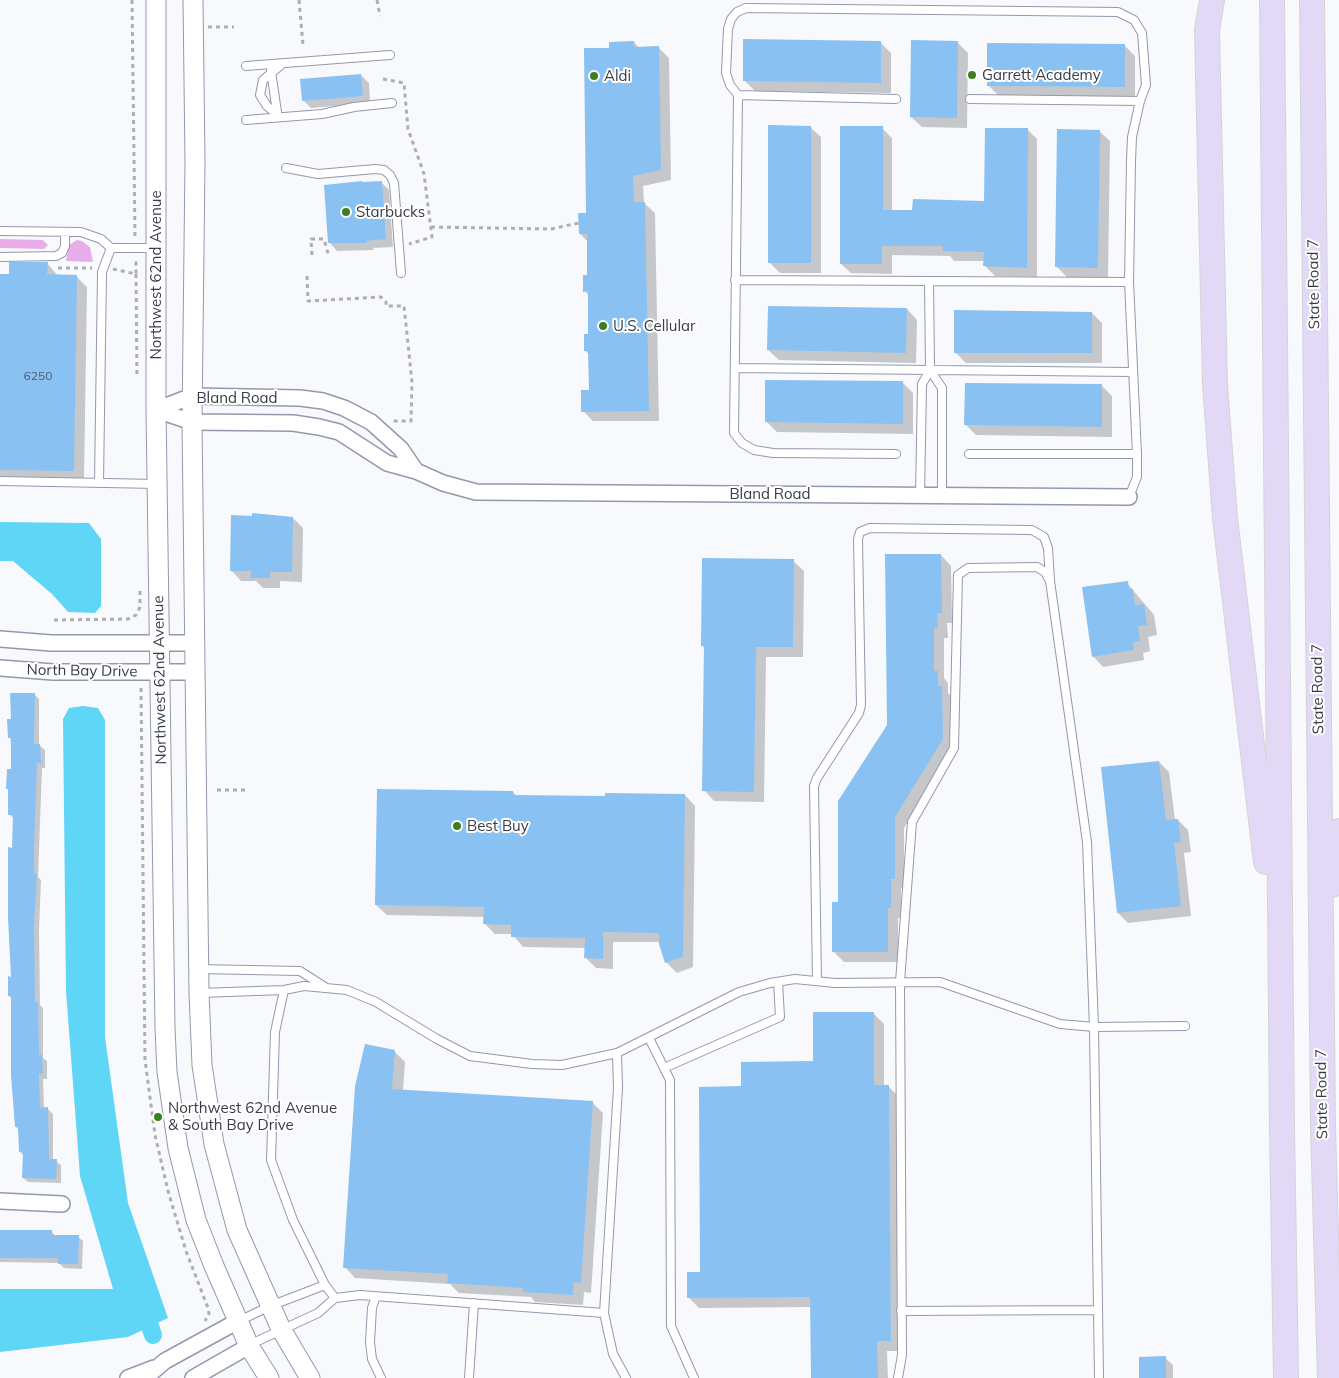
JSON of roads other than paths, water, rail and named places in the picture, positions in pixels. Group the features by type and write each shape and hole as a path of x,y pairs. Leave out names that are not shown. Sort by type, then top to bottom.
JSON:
{"main road":[{"path":"1198,0 1208,30"},
{"path":"1212,0 1208,30 1216,395 1225,518 1280,986"},
{"path":"1272,0 1280,986 1286,1378"},
{"name":"State Road 7","path":"1312,0 1321,974 1330,1378"},
{"path":"1321,974 1339,830"}],"street":[{"name":"Northwest 62nd Avenue","path":"156,0 156,410 167,1072 178,1148 196,1220 249,1346 269,1378"},
{"path":"193,0 195,161 192,422 198,969 202,1065 214,1144 237,1230 281,1329 310,1378"},
{"name":"Bland Road","path":"156,410 192,396 300,398 323,401 344,408 371,422 401,449 416,471"},
{"name":"Bland Road","path":"156,410 192,422 294,423 319,426 339,432 387,463 416,471 443,483 476,492 1129,497"},
{"name":"North Bay Drive","path":"0,639 51,643 195,643"},
{"name":"North Bay Drive","path":"0,668 53,672 195,672"},
{"path":"0,1201 62,1204"},
{"path":"145,1378 158,1367 202,1340 238,1322"},
{"path":"193,1378 249,1346"},
{"path":"128,1378 158,1367"}],"lane":[{"path":"896,454 773,453 754,450 742,443 734,434 738,95 730,85 726,73 728,29 731,19 737,12 746,8 1118,12 1134,20 1142,32 1146,85 1140,101 1132,137 1130,161 1129,282 1137,477 1129,497"},
{"path":"246,66 390,55"},
{"path":"279,115 267,106 260,95 263,80 271,71 282,64"},
{"path":"271,71 279,115"},
{"path":"738,95 896,99"},
{"path":"970,99 1140,101"},
{"path":"246,120 279,115 322,114 354,107 392,103"},
{"path":"286,168 318,174 384,170 390,175 394,183 401,273"},
{"path":"0,231 81,232 101,239 111,248 156,248"},
{"path":"0,257 56,256 62,253 65,246 66,232"},
{"path":"99,483 104,268 111,248"},
{"path":"735,280 1129,282"},
{"path":"920,496 922,384 930,370 928,282"},
{"path":"735,368 1133,372"},
{"path":"930,370 942,388 942,496"},
{"path":"969,454 1136,454"},
{"path":"0,482 158,484"},
{"path":"817,981 814,786 817,778 859,713 861,705 858,539 860,532 870,528 1032,530 1044,537 1048,548 1050,581 1087,836 1094,1027 1099,1378"},
{"path":"898,1378 902,1355 900,982 912,822 954,748 958,575 968,568 1037,567 1045,572 1050,581"},
{"path":"198,969 300,971 326,988"},
{"path":"199,992 284,990 304,986 347,990 376,1002 437,1039 470,1056 532,1064 562,1065 617,1053 729,996 795,979 817,981 940,982 1060,1024 1094,1027 1185,1026"},
{"path":"664,1068 780,1017 778,982"},
{"path":"284,990 275,1032 271,1160 293,1220 325,1285 336,1298"},
{"path":"649,1038 670,1080 671,1326 694,1378"},
{"path":"617,1053 618,1088 604,1313 613,1354 626,1378"},
{"path":"238,1322 270,1306 325,1285"},
{"path":"249,1346 281,1329 318,1313 336,1298 360,1295 604,1313"},
{"path":"376,1296 372,1308 370,1342 372,1359 381,1378"},
{"path":"469,1378 474,1303"},
{"path":"901,1311 1098,1310"}],"water":[{"path":"0,522 89,523 101,539 101,606 95,613 68,612 52,594 13,561 0,561"},
{"path":"83,706 98,708 105,720 105,1037 128,1203 168,1318 128,1337 0,1352 0,1289 113,1289 80,1176 66,991 63,719 69,708"}],"waterway":[{"path":"143,1305 153,1335"}],"place":[{"name":"Garrett Academy","path":"972,75"},
{"name":"Aldi","path":"594,76"},
{"name":"Starbucks","path":"346,212"},
{"name":"U.S. Cellular","path":"603,326"},
{"name":"Best Buy","path":"457,826"},
{"name":"Northwest 62nd Avenue & South Bay Drive","path":"158,1117"}]}
